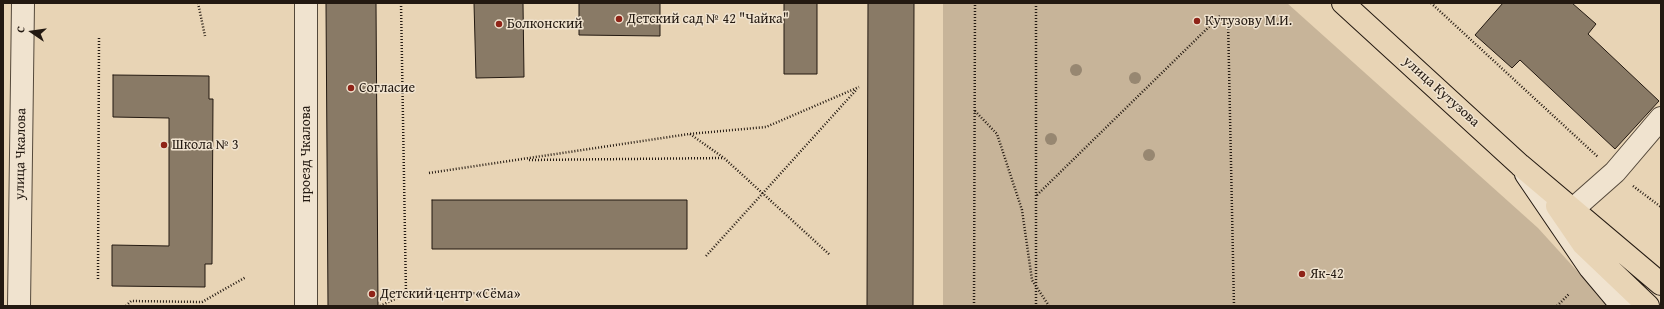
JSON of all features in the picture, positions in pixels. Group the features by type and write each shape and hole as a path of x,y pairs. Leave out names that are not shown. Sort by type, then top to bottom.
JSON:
{"main road":[{"name":"улица Кутузова","path":"1343,3 1520,165 1661,284"},
{"name":"улица Кутузова","path":"1539,181 1583,244 1648,306"}],"street":[{"name":"улица Чкалова","path":"19,306 23,3"},
{"name":"проезд Чкалова","path":"306,3 306,306"},
{"path":"1572,210 1615,172 1661,118"},
{"path":"1520,165 1590,268 1622,306"}],"path":[{"path":"198,3 205,36"},
{"path":"401,3 406,294"},
{"path":"974,306 975,3"},
{"path":"1036,3 1036,306"},
{"path":"1431,3 1615,172 1661,207"},
{"path":"1036,195 1220,16"},
{"path":"1228,20 1234,306"},
{"path":"98,279 99,37"},
{"path":"429,173 689,134 766,127 859,87 706,256"},
{"path":"975,111 997,134 1022,210 1032,280 1049,306"},
{"path":"689,134 724,158 830,255"},
{"path":"518,160 724,158"},
{"path":"126,306 131,301 202,302 246,278"},
{"path":"380,306 406,294 487,293"},
{"path":"1557,306 1569,294"}],"shaded area":[{"path":"943,3 1287,3 1538,228 1609,306 943,306"}],"building":[{"path":"326,3 376,3 378,306 328,306"},
{"name":"Болконский","path":"474,3 523,3 524,77 476,78"},
{"name":"Детский сад № 42 \"Чайка\"","path":"579,3 660,3 660,36 579,35"},
{"path":"784,3 817,3 817,74 784,74"},
{"path":"868,3 914,3 913,306 867,306"},
{"path":"1503,3 1572,3 1596,24 1588,34 1659,101 1615,149 1520,60 1512,68 1475,35"},
{"path":"113,75 209,76 209,99 213,99 212,264 205,264 205,287 112,286 112,245 169,246 169,118 113,117"},
{"path":"432,200 687,200 687,249 432,249"}],"place":[{"name":"Детский сад № 42 \"Чайка\"","path":"619,19"},
{"name":"Кутузову М.И.","path":"1197,21"},
{"name":"Болконский","path":"499,24"},
{"name":"Согласие","path":"351,88"},
{"name":"Школа № 3","path":"164,145"},
{"name":"Як-42","path":"1302,274"},
{"name":"Детский центр «Сёма»","path":"372,294"}]}
